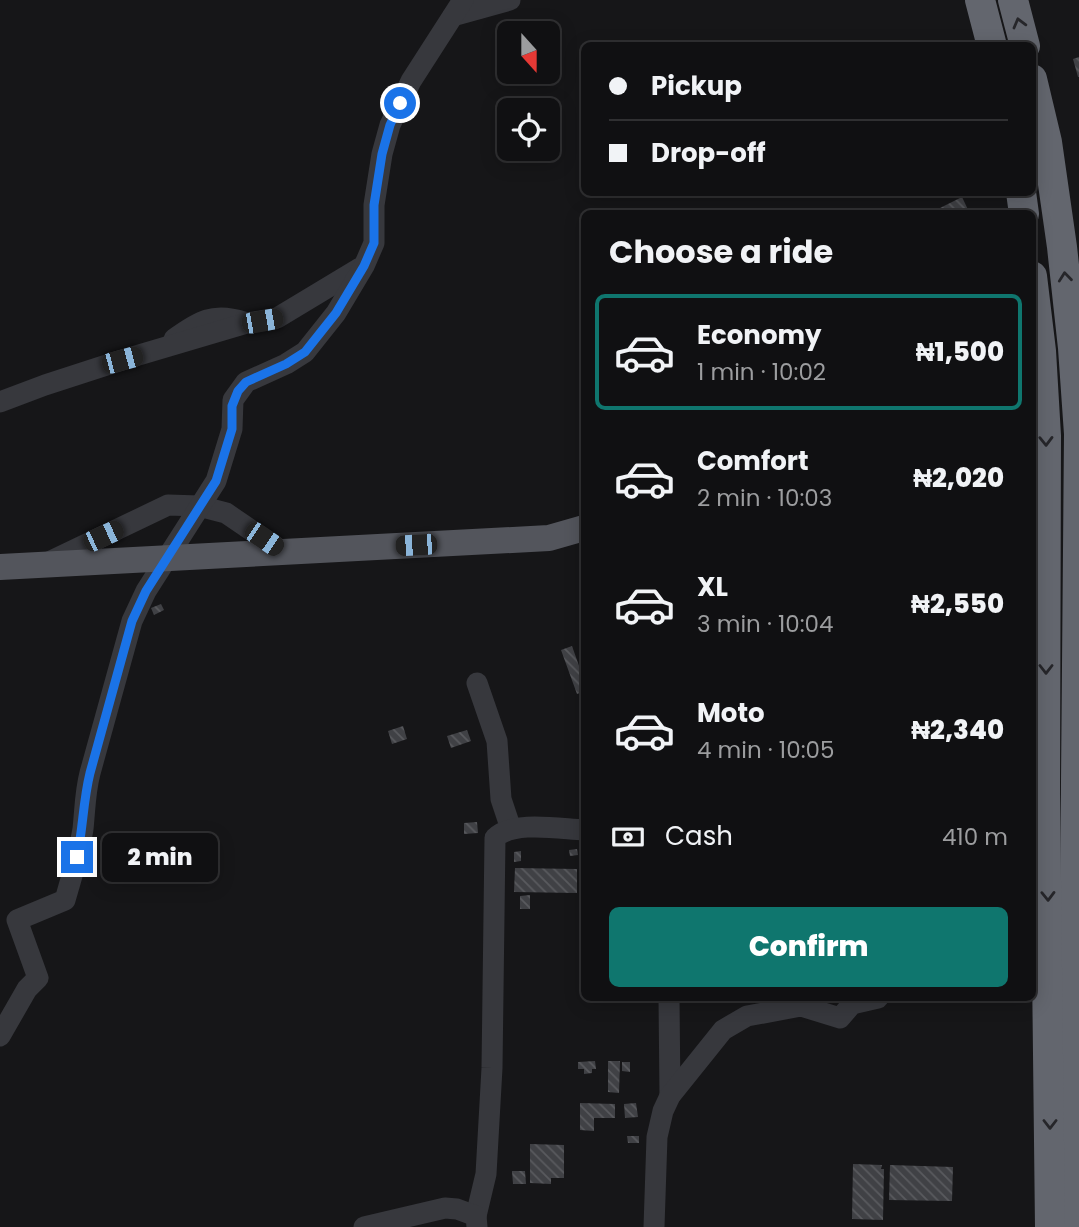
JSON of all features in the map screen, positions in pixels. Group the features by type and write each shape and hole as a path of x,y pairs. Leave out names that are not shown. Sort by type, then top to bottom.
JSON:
{"highway":[{"path":"981,0 991,42"},
{"path":"1013,0 1024,42"},
{"path":"1036,96 1047,142 1062,247 1079,435 1076,1227"},
{"path":"1036,317 1045,412 1039,494 1039,796 1041,957 1050,1227"}],"main road":[{"path":"1039,494 1079,492"},
{"path":"0,567 550,538 581,528"}],"street":[{"path":"0,1035 27,989 38,978 17,920 65,900 83,826 84,797 132,621 146,591 216,481 232,429 232,406 238,391 246,382 305,352 336,313 364,266 374,243 374,205 382,154 390,125 411,81 458,8 510,0"},
{"path":"0,402 158,350 202,320 225,316 247,323 277,318 364,266"},
{"path":"44,565 168,505 199,506 226,513 283,552"},
{"path":"477,683 497,741 500,799 511,829"},
{"path":"364,1227 435,1209 457,1209 476,1222 486,1174 492,1068 495,838 500,833 522,827 581,830"},
{"path":"669,1001 670,1096"},
{"path":"654,1227 657,1136 663,1111 670,1096 723,1030 747,1017 804,1002 840,1018 852,1003 862,1001"},
{"path":"435,1209 449,1227"}],"building":[{"path":"1079,57 1079,77 1078,77 1073,59"},
{"path":"962,197 968,210 936,210"},
{"path":"161,604 164,610 154,615 151,608"},
{"path":"572,646 581,672 581,692 577,694 561,650"},
{"path":"403,726 407,739 392,744 388,731"},
{"path":"467,730 471,741 451,748 447,736"},
{"path":"477,822 478,833 464,834 464,823"},
{"path":"577,849 578,855 570,856 569,850"},
{"path":"521,851 521,861 514,862 514,852"},
{"path":"515,868 577,869 577,893 514,892"},
{"path":"530,895 530,909 520,909 520,896"},
{"path":"595,1061 596,1069 592,1069 592,1073 584,1074 584,1069 578,1069 578,1062"},
{"path":"608,1061 620,1061 619,1093 608,1092"},
{"path":"622,1062 630,1062 630,1072 622,1071"},
{"path":"580,1103 615,1104 615,1118 594,1118 594,1131 580,1130"},
{"path":"636,1103 638,1117 625,1118 624,1104"},
{"path":"627,1136 639,1136 639,1143 628,1143"},
{"path":"530,1144 564,1145 564,1178 551,1178 551,1184 530,1183"},
{"path":"853,1164 882,1165 883,1220 852,1219"},
{"path":"890,1165 953,1167 952,1201 889,1200"},
{"path":"512,1171 525,1171 526,1184 513,1184"}],"route":[{"path":"77,857 83,826 84,797 132,621 146,591 216,481 232,429 231,411 238,391 246,382 305,352 336,313 364,266 374,243 374,205 382,154 390,125 400,103"}]}
